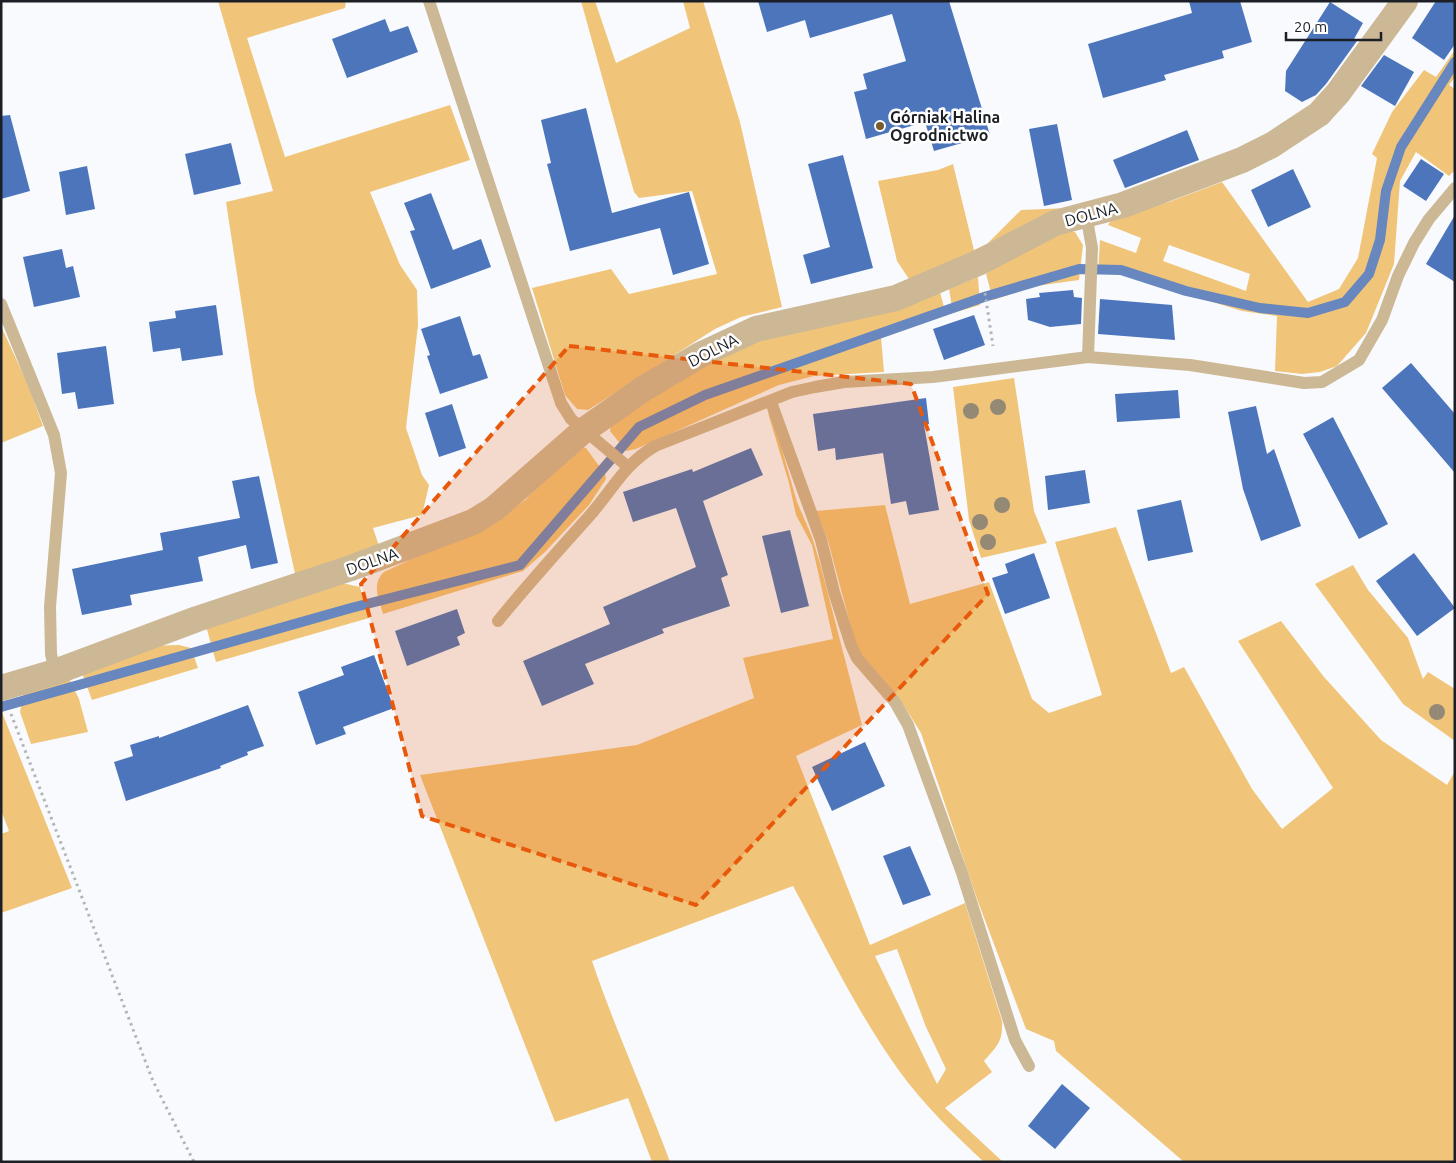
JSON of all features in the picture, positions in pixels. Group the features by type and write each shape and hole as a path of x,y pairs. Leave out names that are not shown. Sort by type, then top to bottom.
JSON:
{"street":[{"name":"DOLNA","path":"1,688 55,672 197,619 390,555 473,522 494,509 590,436 643,389 700,355 756,329 896,298 980,262 1055,223 1124,205 1235,163 1272,145 1320,114 1338,93 1405,1"}],"lane":[{"path":"429,1 561,403 571,419 627,466"},
{"path":"498,621 594,510 627,466 638,456 655,446 771,402 792,392 844,382 933,377 1088,357 1190,365 1304,383 1322,382 1359,360 1382,320 1398,276 1414,243 1429,219 1455,188"},
{"path":"1086,214 1092,248 1088,357"},
{"path":"1,304 54,435 61,473 50,606 52,654 55,672"},
{"path":"771,402 822,540 834,592 851,646 857,658 895,702 908,725 962,873 1015,1040 1029,1066"}],"path":[{"path":"984,291 997,368"},
{"path":"11,715 153,1081 194,1162"}],"highlighted area":[{"path":"569,346 911,384 988,594 696,905 422,816 361,584"}],"shaded area":[{"path":"218,1 346,1 345,8 247,38 285,157 450,105 470,160 370,192 400,265 417,290 418,325 406,428 422,475 429,485 422,515 373,528 381,552 296,578 255,392 226,202 273,191"},
{"path":"581,1 595,1 616,63 690,28 683,1 703,1 740,122 782,307 741,317 715,329 588,410 577,409 565,395 532,288 611,269 629,294 717,274 692,191 639,198 634,192"},
{"path":"1455,50 1455,77 1449,85 1455,89 1455,170 1449,176 1416,152 1400,181 1394,264 1366,333 1337,366 1320,372 1302,374 1275,371 1277,316 1242,311 1122,274 1098,274 1100,240 1136,253 1141,238 1108,225 1114,216 1169,202 1222,182 1308,302 1339,289 1358,258 1377,158 1372,154 1392,112 1424,70 1436,77","holes":["1169,245 1250,274 1246,291 1163,261"]},
{"path":"953,164 974,250 987,244 1021,210 1069,208 971,258 909,279 897,261 878,181 938,170"},
{"path":"1067,230 1075,232 1083,245 1079,280 1036,286 993,300 986,274 1006,257"},
{"path":"978,277 980,305 953,313 949,289"},
{"path":"940,292 946,315 881,337 884,372 814,376 779,385 636,449 626,451 610,431 611,421 739,345"},
{"path":"1,326 28,385 43,426 1,443"},
{"path":"1014,378 1034,511 1047,543 981,558 969,520 953,387"},
{"path":"768,413 772,415 797,502 812,537 862,725 796,756 870,945 965,903 1002,1021 1002,1028 998,1043 984,1061 992,1072 945,1108 1003,1162 984,1162 940,1119 909,1084 870,1027 793,886 592,961 610,1012 670,1162 652,1162 628,1098 555,1122 420,775 637,745 754,698 743,658 833,639 812,545 796,515 789,483","holes":["897,949 926,1027 946,1069 937,1084 875,956"]},
{"path":"577,447 586,448 605,474 606,479 589,505 545,552 523,571 383,614 377,587 380,577 384,572 502,516 525,500"},
{"path":"885,505 910,604 989,582 1032,699 1049,713 1102,695 1055,542 1116,527 1171,673 1184,667 1252,789 1282,829 1333,788 1238,641 1281,621 1324,677 1381,740 1447,785 1455,771 1455,1162 1184,1162 1056,1051 1054,1041 1026,1029 977,899 921,733 899,698 861,654 855,642 828,541 816,511"},
{"path":"1353,565 1368,590 1408,638 1423,679 1428,672 1455,689 1455,741 1403,704 1315,584"},
{"path":"342,583 360,587 369,618 216,662 206,626"},
{"path":"179,645 191,648 198,668 92,700 82,673 151,646"},
{"path":"68,676 79,699 88,732 31,744 20,712 24,690"},
{"path":"1,710 72,888 1,913 1,834 9,831 1,810"}],"building":[{"path":"758,1 949,1 990,135 934,151 925,122 866,139 854,92 867,89 863,74 906,61 892,14 810,38 805,20 767,32"},
{"path":"1189,1 1240,1 1252,42 1222,51 1224,58 1164,75 1166,80 1103,98 1088,44 1192,13"},
{"path":"1436,1 1455,1 1455,44 1444,60 1412,38"},
{"path":"1330,2 1363,23 1354,39 1357,41 1326,84 1316,95 1302,102 1285,91 1286,71"},
{"path":"385,19 390,32 408,26 418,52 347,78 332,39"},
{"path":"1384,55 1414,72 1395,106 1361,86"},
{"path":"586,108 612,213 689,192 709,264 673,275 660,228 570,251 547,164 551,163 541,120"},
{"path":"10,115 30,191 1,199 1,116"},
{"path":"1057,124 1072,200 1044,206 1029,129"},
{"path":"1187,130 1199,160 1125,188 1113,160"},
{"path":"231,143 241,184 194,195 185,154"},
{"path":"843,155 873,268 811,284 803,255 830,247 808,164"},
{"path":"1421,159 1444,174 1426,201 1403,186"},
{"path":"87,166 95,209 66,215 59,172"},
{"path":"1293,169 1311,207 1268,227 1251,190"},
{"path":"431,193 453,250 481,239 491,267 431,289 410,231 415,230 404,203"},
{"path":"1455,215 1455,282 1426,264"},
{"path":"62,249 66,268 73,266 80,297 34,307 23,257"},
{"path":"1073,290 1074,297 1082,298 1081,324 1050,327 1028,320 1026,299 1040,297 1039,293"},
{"path":"1100,299 1172,305 1175,340 1098,334"},
{"path":"216,305 223,355 182,361 180,348 153,352 149,322 176,318 175,311"},
{"path":"974,315 985,345 944,360 933,329"},
{"path":"460,316 473,356 480,354 488,378 440,394 427,356 430,355 421,329"},
{"path":"106,346 114,404 78,409 75,392 62,394 57,353"},
{"path":"1411,363 1455,414 1455,473 1382,388"},
{"path":"1178,390 1180,418 1117,422 1115,394"},
{"path":"926,398 929,424 924,425 939,510 909,515 906,501 891,504 883,453 836,460 835,448 818,451 813,414"},
{"path":"452,404 466,448 439,457 425,413"},
{"path":"1256,406 1267,454 1274,449 1301,526 1261,541 1243,489 1228,412"},
{"path":"1333,417 1388,524 1359,539 1303,434"},
{"path":"751,448 763,475 703,501 728,575 721,578 730,606 662,629 664,633 585,664 594,684 542,706 523,661 610,624 603,607 696,567 676,508 633,522 623,492 692,469 693,472"},
{"path":"1085,470 1090,503 1048,510 1045,476"},
{"path":"259,476 278,563 251,569 246,545 198,557 203,581 130,595 132,605 82,615 72,569 163,550 160,533 240,518 232,481"},
{"path":"1181,500 1193,552 1148,561 1137,510"},
{"path":"790,530 809,606 781,613 762,536"},
{"path":"1034,553 1050,598 1005,614 992,578 1008,573 1005,564"},
{"path":"1414,553 1455,608 1417,636 1376,581"},
{"path":"457,609 465,633 457,637 460,645 407,666 395,631"},
{"path":"374,655 394,708 343,727 346,734 316,745 298,692 344,675 341,667"},
{"path":"248,705 264,746 247,752 248,755 220,766 221,768 126,801 114,762 133,756 130,745 159,736 159,738"},
{"path":"865,742 885,786 832,811 812,767"},
{"path":"910,846 931,895 903,905 883,856"},
{"path":"1062,1084 1090,1108 1055,1149 1028,1126"}],"waterway":[{"path":"1,707 351,608 520,565 639,427 705,395 984,297 1079,269 1121,270 1186,291 1260,308 1308,313 1345,302 1369,274 1380,240 1386,191 1401,147 1455,62"}],"place":[{"name":"Górniak Halina Ogrodnictwo","path":"880,126"}]}
